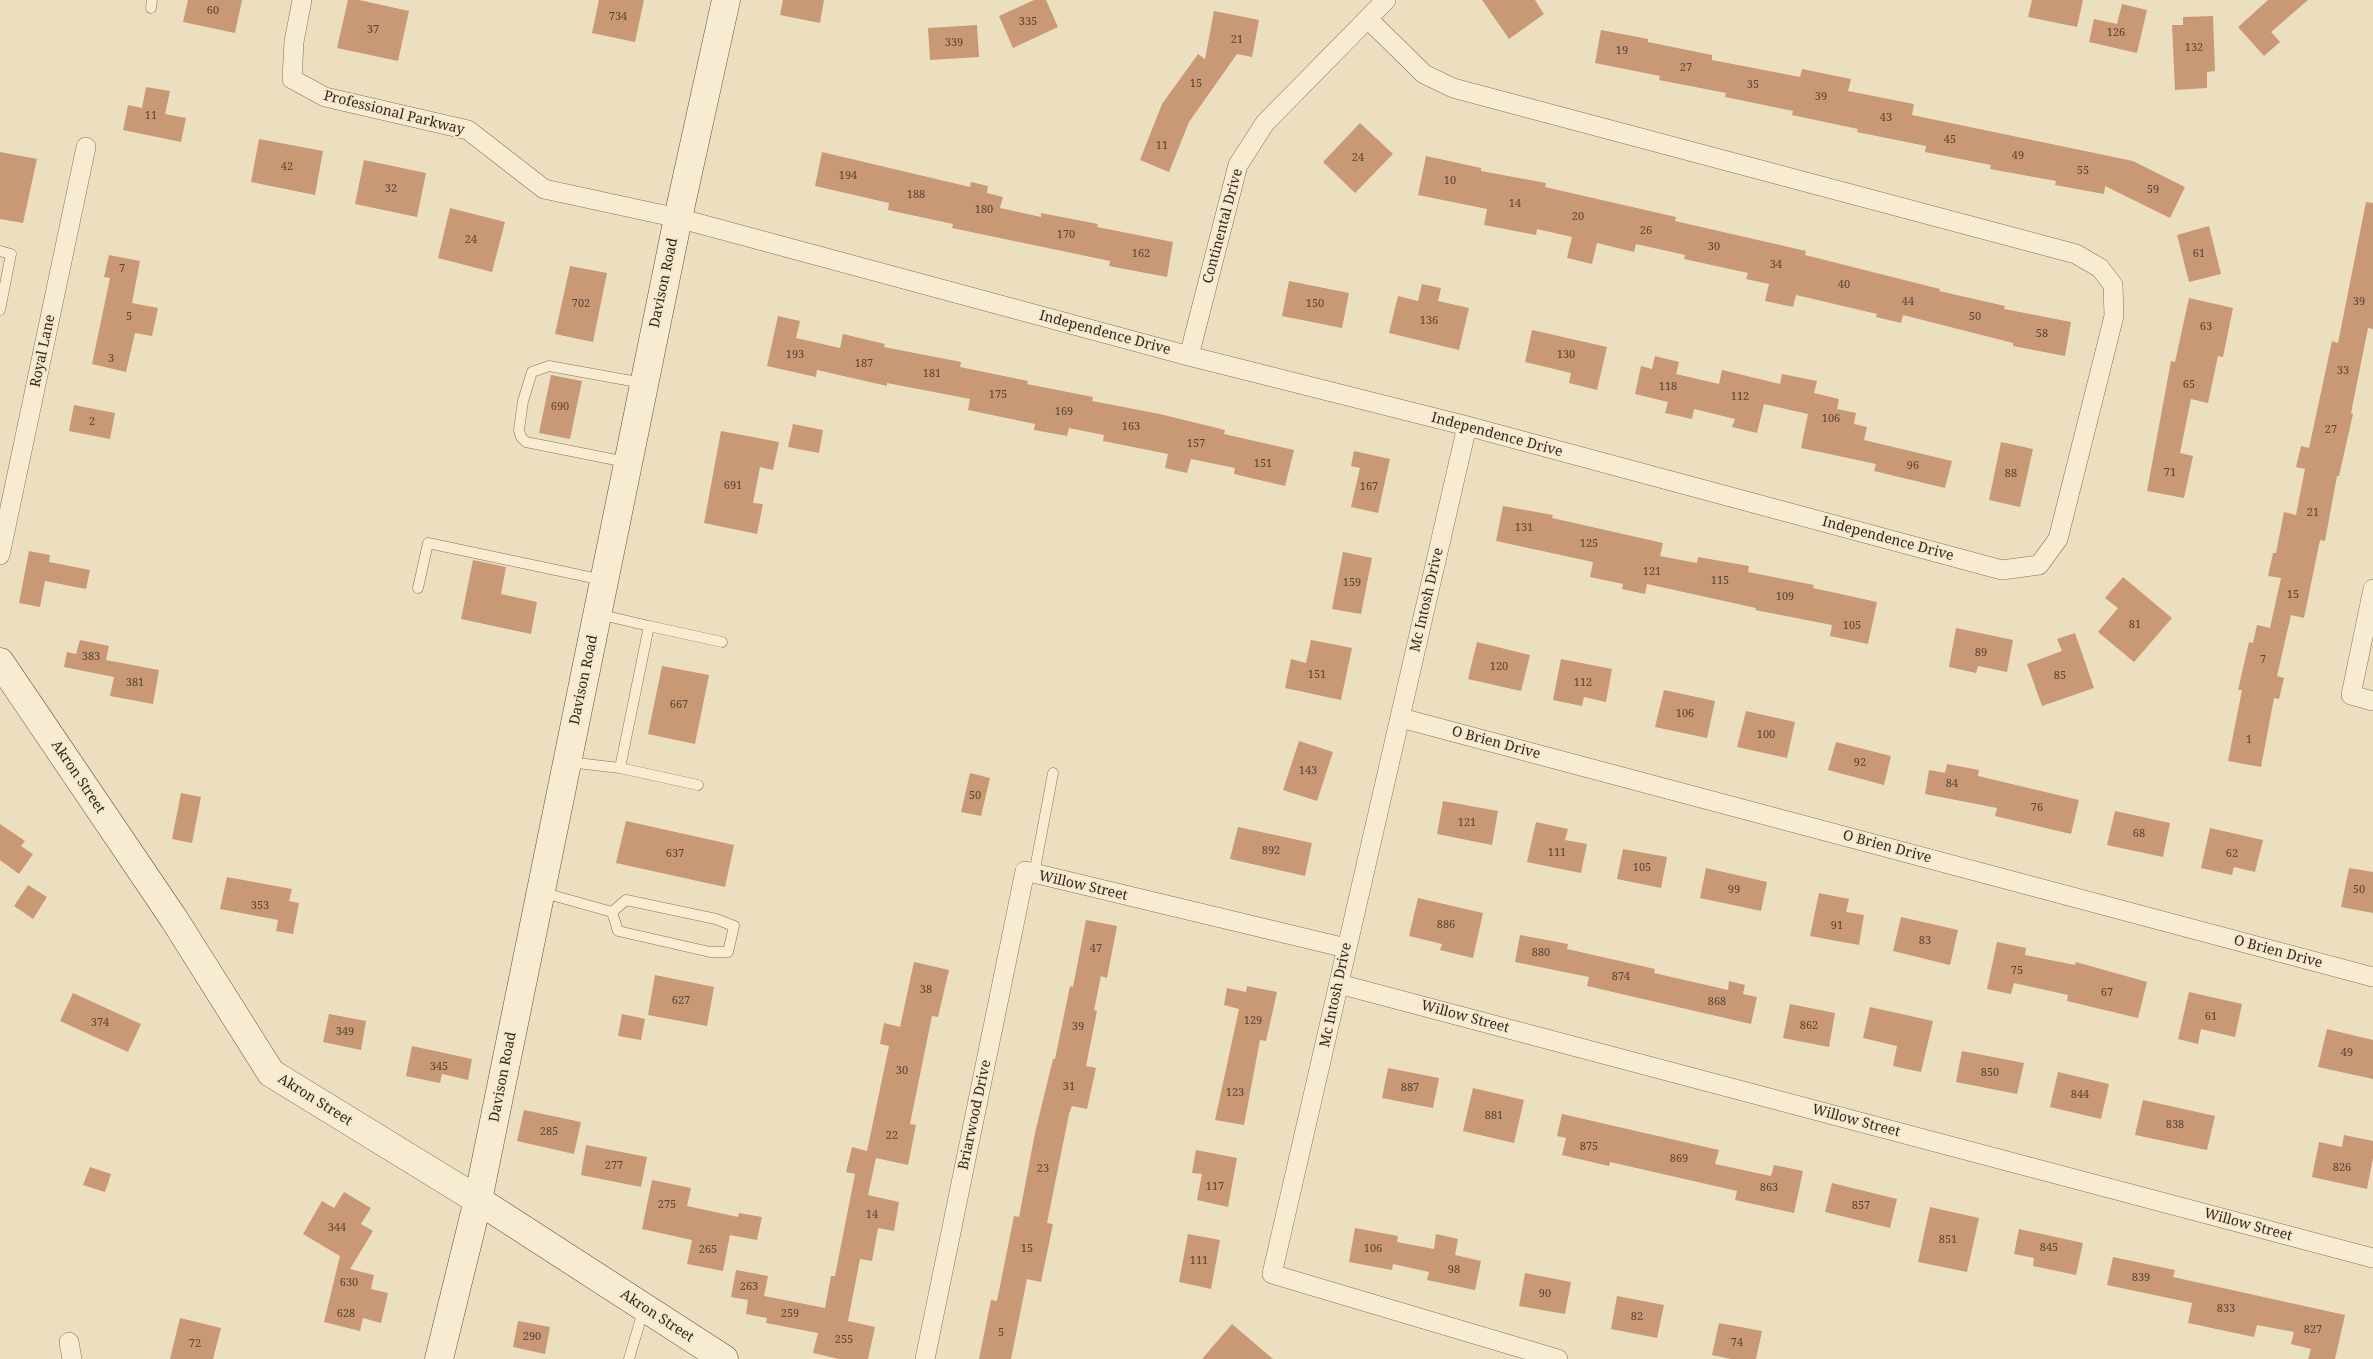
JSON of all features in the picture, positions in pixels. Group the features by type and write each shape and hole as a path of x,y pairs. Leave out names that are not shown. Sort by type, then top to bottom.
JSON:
{"street":[{"name":"Professional Parkway","path":"302,0 294,42 292,79 325,97 468,130 544,189 678,218"},
{"name":"Davison Road","path":"440,1359 478,1200 678,218 726,0"},
{"name":"Continental Drive","path":"1189,356 1238,165 1265,123 1386,0"},
{"name":"Independence Drive","path":"678,218 1189,356 1467,426 2002,570 2039,565 2058,539 2114,316 2113,285 2100,268 2076,254 1453,88 1424,74 1368,19"},
{"name":"Royal Lane","path":"0,555 86,147"},
{"name":"Mc Intosh Drive","path":"1467,426 1272,1274 1558,1359"},
{"path":"2373,589 2351,695 2373,701"},
{"name":"Akron Street","path":"0,662 174,919 271,1073 478,1200 724,1359"},
{"name":"O Brien Drive","path":"1401,718 2373,977"},
{"name":"Willow Street","path":"1029,873 1346,948"},
{"name":"Briarwood Drive","path":"925,1359 1029,873"},
{"name":"Willow Street","path":"1339,984 2373,1258"}],"lane":[{"path":"0,251 11,254 0,310"},
{"path":"628,463 526,442 521,437 519,420 532,372 540,368 561,367 644,384"},
{"path":"418,588 428,543 604,580"},
{"path":"597,614 722,642"},
{"path":"620,768 649,626"},
{"path":"567,762 620,768 698,785"},
{"path":"1029,873 1053,773"},
{"path":"540,892 612,912"},
{"path":"626,900 716,919 734,926 728,952 710,952 618,931 612,912 626,900"},
{"path":"629,1359 644,1308"}],"building":[{"path":"188,0 242,0 235,33 183,22"},
{"path":"348,0 359,0 409,11 398,61 337,48"},
{"path":"599,0 644,0 635,42 592,33"},
{"path":"783,0 824,0 820,23 780,15"},
{"path":"1034,0 1046,0 1058,27 1013,48 999,16"},
{"path":"1482,0 1535,0 1544,14 1509,39"},
{"path":"2032,0 2083,0 2077,27 2028,17"},
{"path":"2268,0 2308,0 2271,32 2280,42 2264,56 2238,27"},
{"path":"2122,4 2147,10 2137,53 2089,42 2094,19 2117,24"},
{"path":"1214,11 1259,20 1252,57 1237,54 1189,122 1169,172 1140,160 1162,104 1198,54 1205,59"},
{"path":"2213,16 2215,71 2207,72 2207,88 2175,90 2172,25 2183,25 2183,17"},
{"path":"977,25 979,57 930,60 928,28"},
{"path":"1601,30 1648,39 1648,42 1712,55 1712,60 1800,77 1802,69 1851,79 1848,91 1914,104 1912,115 2133,161 2185,187 2170,218 2105,186 2104,194 2055,185 2056,181 1990,169 1991,165 1925,152 1926,146 1857,132 1858,129 1792,115 1793,111 1725,97 1726,93 1659,80 1660,76 1595,63"},
{"path":"146,87 170,91 165,114 186,118 181,142 123,130 128,105 142,108"},
{"path":"1360,123 1393,154 1355,193 1323,162"},
{"path":"259,139 323,151 315,195 251,182"},
{"path":"0,152 37,159 23,223 0,219"},
{"path":"822,152 970,187 971,182 988,186 987,193 1003,197 1000,208 1041,217 1041,213 1098,224 1097,227 1173,242 1167,277 1109,266 1110,261 952,228 953,224 888,210 889,203 815,186"},
{"path":"1426,156 1481,168 1481,171 1546,183 1545,187 1676,217 1675,221 1806,251 1805,255 1940,289 1939,291 2005,306 2004,309 2071,322 2065,356 2013,346 2013,343 1903,315 1901,323 1876,317 1877,314 1796,295 1793,307 1765,301 1769,284 1746,279 1748,273 1684,259 1685,255 1636,244 1634,252 1597,243 1592,264 1567,258 1572,237 1537,229 1536,235 1484,225 1487,209 1418,195"},
{"path":"364,160 426,173 417,217 355,204"},
{"path":"2366,202 2373,203 2373,329 2368,328 2351,413 2353,414 2339,476 2337,476 2325,541 2320,540 2304,618 2291,615 2277,676 2284,678 2279,699 2274,698 2261,767 2228,761 2242,690 2238,690 2249,642 2253,643 2257,625 2270,628 2281,578 2268,576 2273,553 2276,553 2284,512 2296,515 2305,469 2296,467 2301,446 2309,448 2332,341 2338,343"},
{"path":"450,208 505,222 492,272 438,258"},
{"path":"2209,226 2221,274 2189,282 2177,235"},
{"path":"109,255 140,261 132,303 158,308 152,336 135,333 126,372 92,364 110,278 104,277"},
{"path":"570,266 607,273 593,342 555,334"},
{"path":"1289,281 1349,293 1342,328 1282,316"},
{"path":"1422,284 1441,288 1438,301 1469,308 1459,350 1389,333 1398,296 1418,301"},
{"path":"2189,298 2233,308 2223,357 2218,356 2208,403 2191,399 2180,453 2193,456 2184,498 2147,491 2171,361 2175,362"},
{"path":"778,316 800,321 796,338 840,348 843,334 885,344 884,347 961,362 960,367 1028,381 1027,384 1093,397 1092,401 1160,414 1225,430 1224,434 1294,450 1285,486 1234,474 1235,468 1191,459 1187,473 1165,468 1168,454 1103,441 1104,435 1069,428 1067,436 1034,430 1035,424 968,410 970,399 887,383 887,386 817,370 816,377 767,366"},
{"path":"1532,330 1607,347 1597,390 1569,383 1571,373 1525,362"},
{"path":"1655,356 1679,362 1676,374 1719,384 1722,370 1780,384 1782,374 1817,381 1814,393 1839,399 1837,409 1856,413 1854,424 1867,427 1864,440 1952,461 1945,488 1874,471 1876,464 1801,448 1808,414 1764,404 1757,433 1732,427 1735,419 1694,409 1692,419 1665,413 1668,402 1635,394 1641,366 1652,369"},
{"path":"551,375 582,381 570,439 539,433"},
{"path":"74,405 115,413 110,439 69,431"},
{"path":"793,424 823,430 819,453 788,447"},
{"path":"721,431 779,442 773,470 760,467 753,503 763,504 757,534 704,523"},
{"path":"2001,442 2033,449 2020,507 1989,500"},
{"path":"1354,451 1390,459 1378,513 1351,507 1360,468 1351,466"},
{"path":"1503,506 1553,515 1552,518 1663,543 1660,556 1697,563 1698,557 1749,566 1748,572 1814,585 1813,588 1877,602 1868,644 1830,636 1832,625 1755,610 1756,608 1647,584 1645,594 1622,589 1623,584 1590,577 1593,562 1496,541"},
{"path":"29,551 50,555 49,562 90,570 86,589 45,581 40,607 19,603"},
{"path":"1343,552 1372,558 1361,614 1332,609"},
{"path":"473,560 506,567 501,594 537,602 531,634 461,619"},
{"path":"2123,577 2172,618 2134,662 2098,632 2118,608 2105,598"},
{"path":"1956,628 2013,640 2007,672 1978,666 1976,673 1949,667"},
{"path":"2075,633 2094,688 2042,706 2027,664 2062,651 2057,639"},
{"path":"80,640 109,646 106,660 159,670 153,704 110,696 114,677 64,667 67,652 76,654"},
{"path":"1311,640 1352,648 1341,700 1285,688 1291,659 1306,663"},
{"path":"1477,642 1530,655 1521,691 1468,679"},
{"path":"1561,659 1612,669 1606,702 1584,697 1582,706 1553,700"},
{"path":"662,666 709,675 695,744 648,734"},
{"path":"1664,690 1715,701 1707,738 1655,727"},
{"path":"1746,711 1795,722 1787,758 1737,747"},
{"path":"1299,741 1333,752 1317,801 1283,790"},
{"path":"1836,742 1891,756 1884,785 1828,770"},
{"path":"1947,764 1979,770 1978,776 2079,800 2071,834 1995,816 1997,808 1925,794 1929,770 1945,773"},
{"path":"970,773 990,778 981,816 961,812"},
{"path":"181,793 201,797 192,843 172,839"},
{"path":"1443,801 1498,811 1492,845 1437,834"},
{"path":"2115,811 2170,823 2163,857 2107,845"},
{"path":"626,821 734,845 725,887 616,863"},
{"path":"1536,822 1568,829 1565,840 1587,844 1581,873 1527,862"},
{"path":"0,824 25,841 21,846 33,854 19,874 0,860"},
{"path":"1238,827 1312,843 1305,876 1230,859"},
{"path":"2210,828 2263,840 2255,872 2234,867 2232,875 2201,868"},
{"path":"1623,849 1667,857 1661,888 1617,879"},
{"path":"1706,868 1767,882 1761,911 1700,898"},
{"path":"2349,868 2373,872 2373,913 2341,907"},
{"path":"227,877 292,889 289,901 299,903 293,934 276,931 278,920 220,909"},
{"path":"28,885 47,897 33,919 14,906"},
{"path":"1819,893 1849,899 1846,912 1864,915 1859,945 1810,936"},
{"path":"1418,898 1483,913 1473,958 1440,950 1442,944 1409,936"},
{"path":"1901,917 1958,930 1950,965 1893,951"},
{"path":"1086,920 1117,926 1107,978 1101,976 1094,1010 1097,1011 1086,1066 1096,1068 1087,1109 1072,1106 1069,1114 1047,1223 1053,1224 1041,1282 1027,1279 1011,1359 979,1359 991,1300 997,1301 1014,1216 1019,1217 1035,1133 1053,1059 1055,1059 1070,986 1073,987"},
{"path":"1520,935 1568,944 1567,949 1655,969 1654,973 1728,990 1729,981 1745,985 1743,994 1757,997 1751,1024 1587,986 1589,977 1515,962"},
{"path":"1997,942 2026,948 2025,955 2075,965 2076,962 2147,982 2138,1018 2067,1001 2068,995 2014,983 2011,994 1987,989"},
{"path":"914,962 949,970 938,1017 932,1016 910,1124 916,1125 908,1165 876,1158 868,1195 899,1202 894,1231 878,1228 872,1261 860,1259 848,1321 875,1327 868,1359 839,1359 813,1353 818,1333 766,1323 767,1318 746,1314 748,1300 731,1297 736,1270 768,1276 764,1296 825,1308 831,1276 835,1276 855,1174 846,1172 852,1147 867,1151 889,1046 880,1044 884,1023 900,1027"},
{"path":"655,975 714,987 707,1026 648,1015"},
{"path":"1247,986 1277,992 1266,1041 1260,1040 1244,1125 1215,1120 1239,1009 1224,1005 1227,988 1246,992"},
{"path":"2189,992 2242,1004 2235,1037 2201,1029 2198,1044 2178,1039"},
{"path":"73,993 141,1024 128,1052 60,1021"},
{"path":"1790,1004 1835,1013 1829,1047 1783,1038"},
{"path":"1870,1007 1933,1021 1921,1072 1893,1066 1897,1046 1863,1038"},
{"path":"329,1014 366,1021 361,1050 323,1042"},
{"path":"622,1014 645,1019 641,1040 618,1036"},
{"path":"2327,1029 2373,1040 2373,1079 2318,1067"},
{"path":"412,1046 472,1059 468,1080 442,1074 440,1083 406,1076"},
{"path":"1962,1051 2024,1063 2017,1094 1956,1082"},
{"path":"1388,1068 1439,1078 1433,1108 1382,1098"},
{"path":"2058,1072 2109,1084 2101,1119 2050,1107"},
{"path":"1473,1088 1524,1100 1514,1143 1463,1131"},
{"path":"2143,1100 2215,1116 2207,1150 2135,1135"},
{"path":"524,1110 581,1122 574,1154 517,1141"},
{"path":"1562,1114 1719,1150 1715,1164 1771,1176 1774,1165 1803,1171 1794,1213 1735,1200 1737,1191 1610,1162 1609,1166 1562,1155 1566,1138 1557,1136"},
{"path":"2344,1135 2373,1141 2373,1158 2367,1189 2312,1177 2319,1142 2342,1147"},
{"path":"586,1145 647,1157 641,1187 581,1175"},
{"path":"1196,1150 1237,1158 1228,1207 1197,1200 1202,1174 1192,1173"},
{"path":"90,1167 111,1174 105,1192 83,1185"},
{"path":"652,1180 691,1188 687,1206 738,1217 739,1213 762,1217 757,1240 730,1235 723,1271 687,1264 692,1240 642,1229"},
{"path":"1832,1183 1897,1199 1890,1228 1825,1212"},
{"path":"344,1192 371,1208 361,1224 373,1231 350,1269 374,1275 371,1289 388,1293 381,1323 363,1318 360,1331 324,1322 340,1256 303,1234 322,1201 334,1208"},
{"path":"1930,1207 1979,1218 1967,1272 1918,1262"},
{"path":"1355,1228 1398,1236 1397,1242 1434,1249 1436,1234 1458,1239 1455,1255 1481,1261 1475,1290 1427,1280 1429,1272 1393,1264 1392,1270 1349,1262"},
{"path":"2019,1229 2083,1243 2076,1275 2033,1266 2034,1258 2014,1254"},
{"path":"1188,1234 1220,1240 1211,1289 1179,1282"},
{"path":"2113,1257 2175,1270 2173,1277 2345,1315 2335,1359 2308,1359 2311,1349 2291,1344 2294,1332 2257,1325 2254,1337 2188,1323 2192,1303 2107,1285"},
{"path":"1525,1273 1571,1282 1565,1314 1519,1306"},
{"path":"1617,1296 1664,1305 1657,1338 1611,1329"},
{"path":"180,1318 221,1328 213,1359 170,1359"},
{"path":"518,1321 550,1327 545,1354 513,1347"},
{"path":"1719,1323 1762,1331 1756,1359 1731,1359 1712,1355"},
{"path":"1232,1324 1273,1359 1202,1359"}]}
